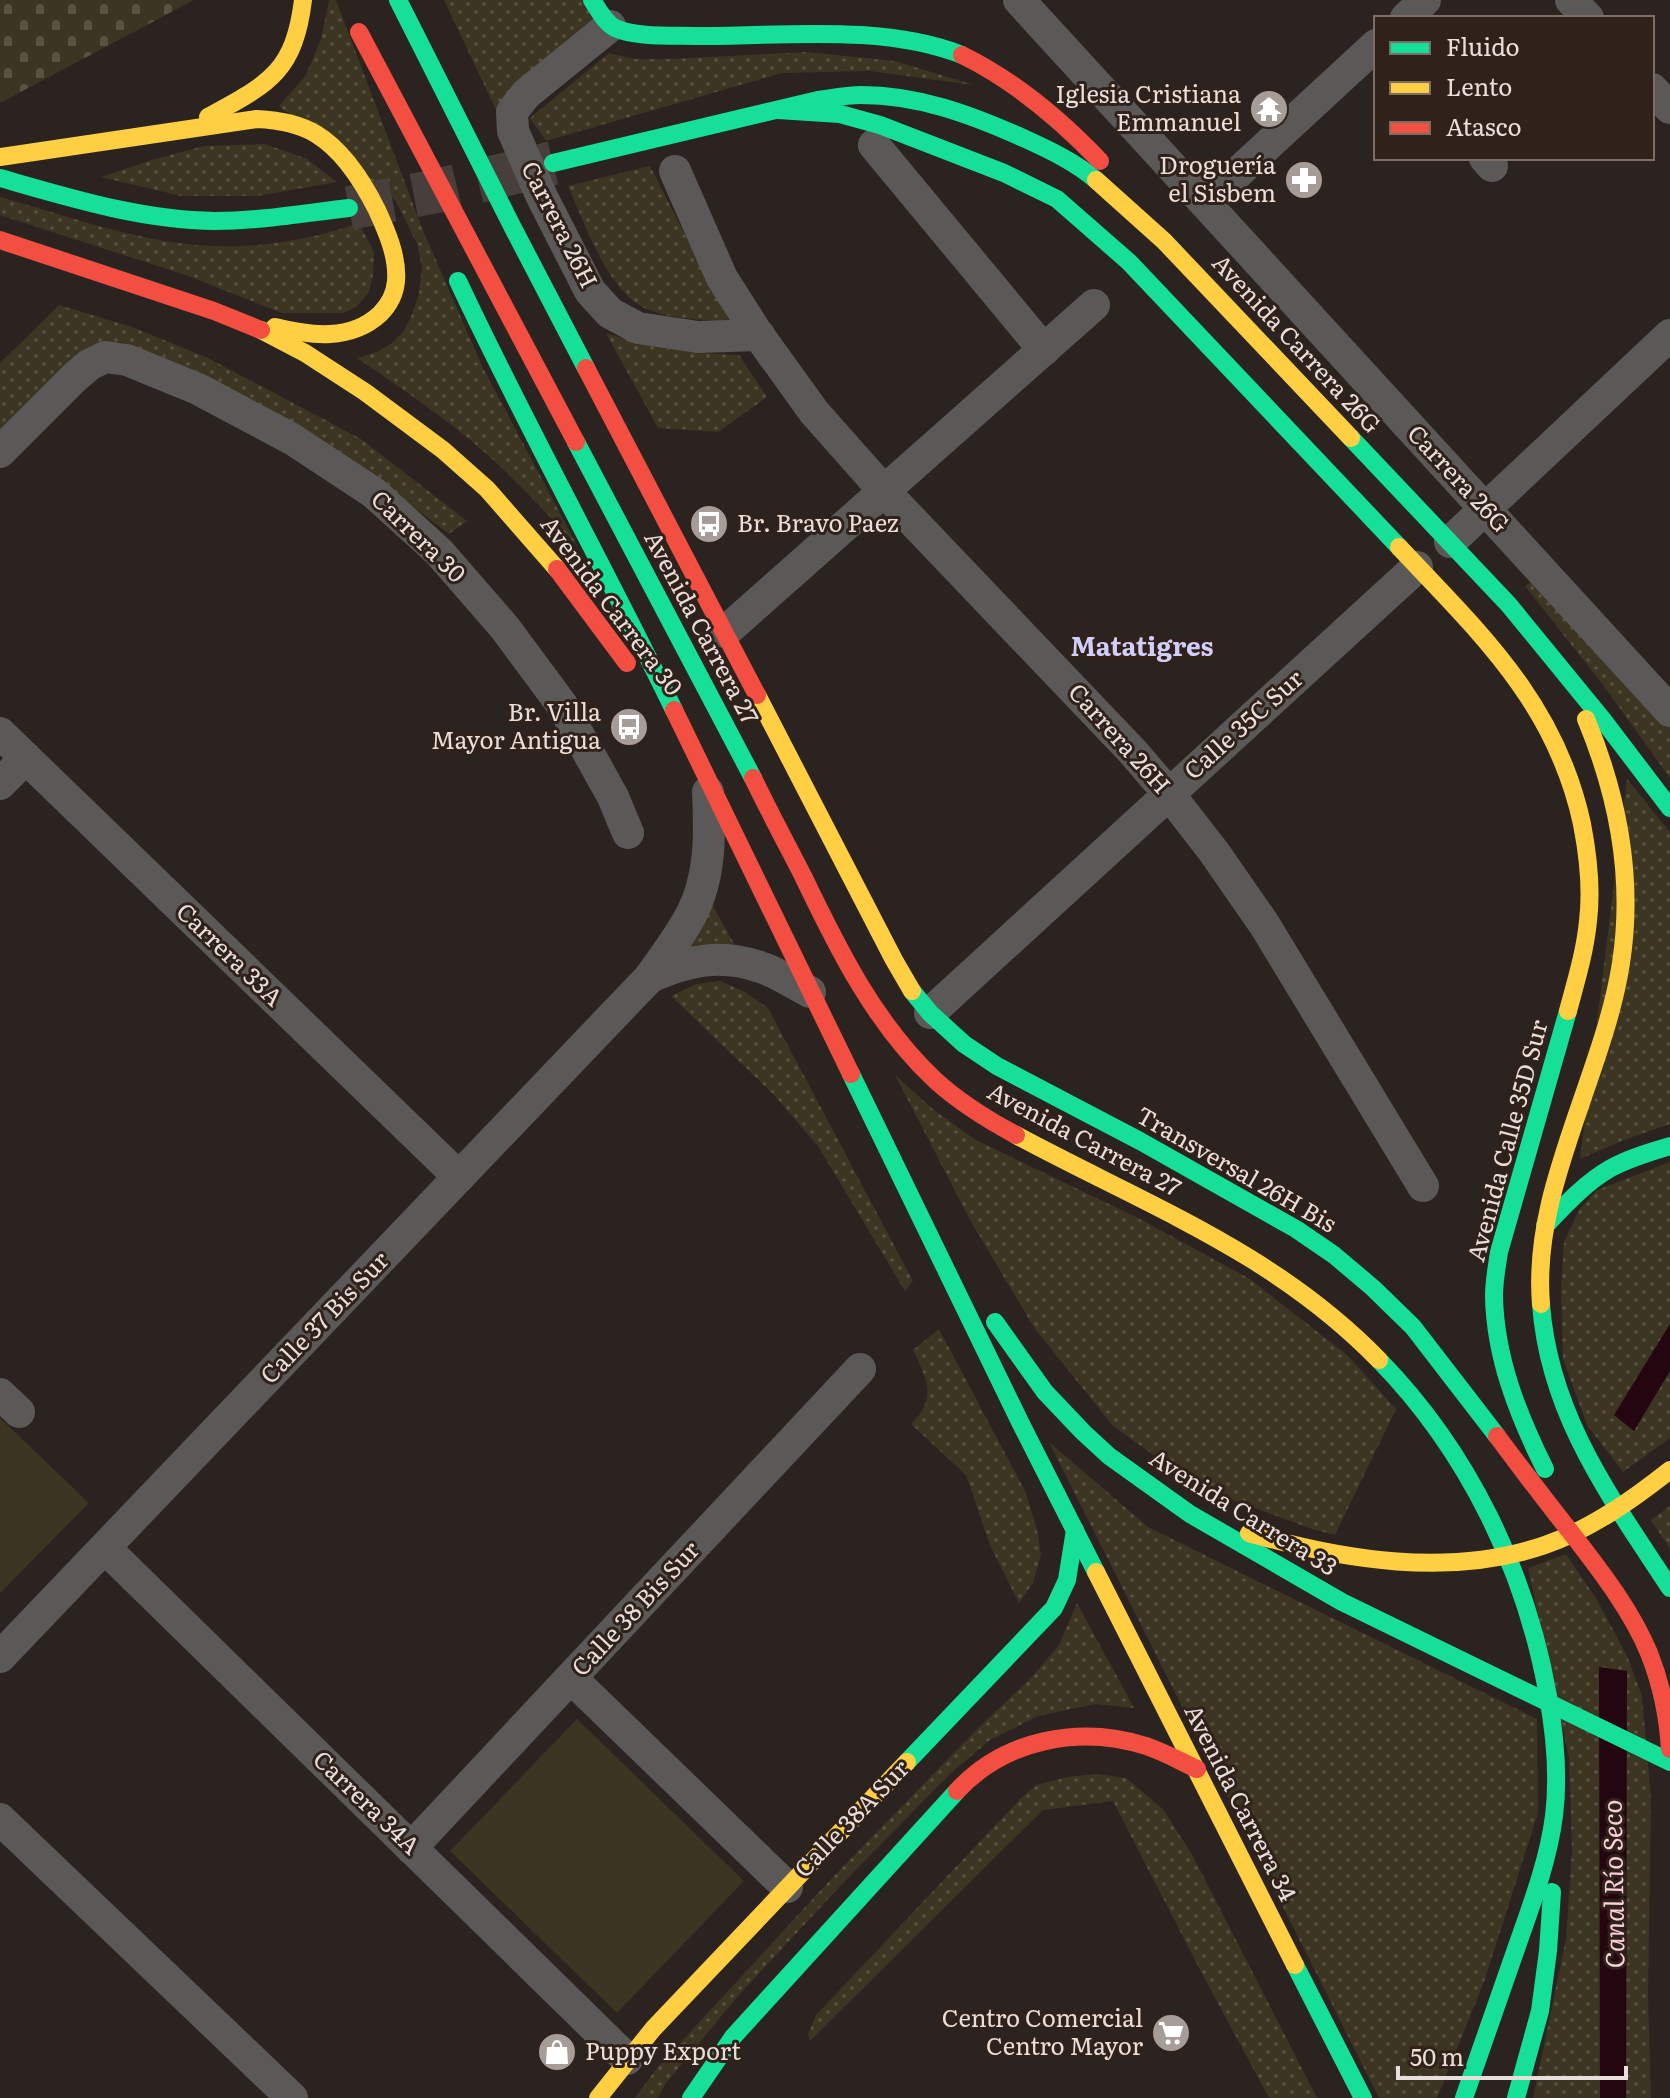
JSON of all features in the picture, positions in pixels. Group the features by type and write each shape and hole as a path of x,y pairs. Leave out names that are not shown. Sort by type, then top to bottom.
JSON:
{"main road":[{"path":"188,129 251,94 286,64 300,27 303,0"},
{"name":"Avenida Carrera 27","path":"398,0 512,226 894,960 912,991 930,1013"},
{"name":"Avenida Carrera 27","path":"351,11 414,175"},
{"path":"601,13 625,32 642,34 860,36 907,41 958,53 998,74 1039,103 1099,159 1164,241"},
{"path":"757,35 776,17"},
{"name":"Avenida Carrera 27","path":"359,32 655,591 828,926 862,988 886,1023 934,1079 992,1122 1231,1246 1320,1304 1355,1335 1422,1409 1475,1488 1519,1583 1534,1631 1553,1731 1556,1780 1555,1814 1547,1854 1530,1912 1464,2098"},
{"name":"Avenida Carrera 26G","path":"553,163 818,100 859,95 933,103 983,120 1050,150 1086,171 1164,241 1450,542 1561,667 1670,808"},
{"name":"Avenida Carrera 26G","path":"778,110 840,114 880,125 1004,173 1057,199 1129,262 1485,638 1541,715 1564,761"},
{"path":"0,157 257,119 291,123 317,134 362,182 383,223 395,260 396,281 390,303 363,328 350,333 318,335 291,332 214,311"},
{"path":"0,178 109,208 165,218 215,221 272,218 349,208"},
{"name":"Avenida Carrera 30","path":"0,240 214,311 265,332 305,353 365,392 443,450 487,489 569,583 707,777"},
{"path":"449,259 502,374 626,611 1075,1530"},
{"path":"1561,667 1591,731 1608,780 1621,838 1626,900 1621,962 1608,1016 1545,1226 1541,1253 1541,1310 1551,1370 1568,1418 1590,1464 1670,1588"},
{"name":"Avenida Calle 35D Sur","path":"1564,761 1581,822 1588,868 1589,913 1583,958 1572,1000 1499,1252 1494,1295 1500,1353 1513,1397 1540,1458 1597,1567"},
{"name":"Transversal 26H Bis","path":"930,1013 964,1044 997,1066 1140,1141 1296,1229 1334,1255 1413,1327 1597,1567"},
{"path":"1545,1226 1588,1184 1608,1170 1670,1146"},
{"name":"Avenida Carrera 33","path":"900,1175 1045,1392 1109,1456 1190,1514 1342,1602 1670,1762"},
{"path":"1190,1514 1311,1549 1440,1562 1495,1558 1547,1544 1603,1519 1670,1470"},
{"name":"Avenida Carrera 34","path":"1075,1530 1363,2098"},
{"name":"Calle 38A Sur","path":"597,2097 653,2029 1054,1608 1067,1584 1075,1530"},
{"path":"1597,1567 1618,1595 1650,1655 1668,1723 1670,1749"},
{"path":"691,2098 733,2037 981,1768 1003,1754 1030,1745 1068,1738 1104,1737 1145,1746 1197,1769"},
{"path":"1516,2098 1540,2011 1548,1951 1555,1814"}],"street":[{"name":"Carrera 26G","path":"1019,0 1670,711"},
{"path":"1408,16 1425,0"},
{"path":"1571,0 1586,16"},
{"name":"Carrera 26H","path":"601,13 512,112 513,131 542,197 590,291 610,313 638,328 698,337 759,335"},
{"path":"1205,203 1374,47"},
{"path":"1654,91 1670,108"},
{"path":"874,145 1044,350"},
{"name":"Carrera 26H","path":"675,171 722,278 814,412 884,491 1133,752 1169,794 1264,924 1423,1186"},
{"path":"725,632 1094,305"},
{"path":"1450,542 1670,335"},
{"name":"Carrera 30","path":"0,452 89,365 105,357 127,360 198,389 292,439 374,493 439,552 505,628 562,705 613,797 628,833"},
{"name":"Calle 35C Sur","path":"930,1013 1417,567"},
{"name":"Carrera 33A","path":"0,733 459,1177"},
{"path":"0,784 26,758"},
{"name":"Calle 37 Bis Sur","path":"0,1657 650,977 691,914 704,883 710,838 707,777"},
{"name":"Calle 37 Bis Sur","path":"650,977 700,960 733,960 762,967 810,992"},
{"name":"Calle 38 Bis Sur","path":"411,1848 860,1369"},
{"name":"Carrera 34A","path":"105,1548 627,2059"},
{"path":"571,1678 787,1887"},
{"path":"7,1840 292,2098"}],"green space":[{"path":"0,0 194,0 0,103"},
{"path":"329,0 336,0 422,228 483,368 578,547 483,451 428,407 357,358 377,352 403,332 419,294 422,267 417,244 396,201 279,106 306,75 321,39"},
{"path":"444,0 584,0 598,26 496,110"},
{"path":"806,52 895,61 974,85 870,71 782,73 546,141 530,118 609,53 634,59 668,59"},
{"path":"265,144 307,159 337,182 257,196 181,196 101,177 204,146"},
{"path":"650,166 730,322 659,313 634,302 610,274 590,238 568,186"},
{"path":"0,197 122,232 196,245 279,243 359,223 374,252 373,275 369,292 357,306 344,313 282,313 188,276 0,215"},
{"path":"59,305 132,327 208,358 361,439 467,521 449,534 344,454 137,347 121,342 103,345 0,437 0,363"},
{"path":"606,333 672,349 739,355 767,397 718,432 658,428"},
{"path":"1536,578 1670,723 1670,778 1603,685 1525,586"},
{"path":"1627,779 1670,832 1670,1124 1580,1159"},
{"path":"709,899 737,949 684,950"},
{"path":"720,981 745,992 768,1008 913,1281 905,1291 818,1146 773,1094 671,996 696,984"},
{"path":"895,1075 935,1111 976,1140 1140,1219 1250,1279 1347,1355 1396,1409 1335,1535 1198,1487 1113,1426 1035,1329 970,1220"},
{"path":"1670,1162 1670,1438 1623,1472 1587,1425 1563,1359 1561,1291 1564,1242 1579,1210 1597,1190"},
{"path":"939,1329 1025,1491 1037,1529 1041,1555 1033,1583 1019,1603 990,1545 966,1475 911,1424 925,1406 927,1397 926,1380 913,1350"},
{"path":"0,1418 89,1503 0,1593"},
{"path":"1049,1442 1148,1527 1537,1719 1538,1813 1484,1982 1437,2098 1379,2098"},
{"path":"1670,1506 1670,1549 1651,1520"},
{"path":"1566,1554 1597,1600 1627,1656 1642,1696 1651,1798 1648,1997 1651,2098 1533,2098 1566,1939 1572,1850 1569,1758 1528,1568"},
{"path":"1077,1603 1134,1708 1095,1704 1038,1716 990,1740 951,1773 738,1996 666,2083 658,2098 635,2098 657,2068 833,1877 1029,1680 1059,1645"},
{"path":"577,1719 744,1881 617,2013 450,1851"},
{"path":"1097,1774 1126,1778 1163,1809 1193,1856 1317,2098 1269,2098 1113,1801 1043,1810 810,2041 808,2034 816,2015 1022,1797 1037,1785 1067,1777"}],"water":[{"path":"1670,1324 1670,1371 1634,1431 1614,1415"},
{"name":"Canal Río Seco","path":"1599,1667 1627,1671 1626,2098 1600,2098"}],"tunnel":[{"path":"349,208 553,163"}],"traffic: fast":[{"path":"398,0 586,368"},
{"path":"592,0 611,26 634,33 700,36 867,35 932,45 962,55"},
{"path":"553,163 818,100 861,95 903,98 963,114 1050,151 1096,180"},
{"path":"778,110 840,114 880,125 1004,173 1057,199 1129,262 1399,547"},
{"path":"0,178 106,207 187,220 249,220 349,208"},
{"path":"458,281 674,710"},
{"path":"1351,438 1509,605 1670,808"},
{"path":"576,442 753,778"},
{"path":"912,991 930,1013 964,1044 997,1066 1140,1141 1296,1229 1334,1255 1413,1327 1497,1436"},
{"path":"1545,1469 1517,1407 1503,1363 1495,1319 1494,1290 1499,1252 1568,1011"},
{"path":"851,1074 1096,1572"},
{"path":"1545,1226 1576,1194 1611,1168 1670,1146"},
{"path":"1541,1304 1546,1344 1570,1419 1605,1488 1670,1588"},
{"path":"995,1322 1045,1392 1083,1432 1109,1456 1190,1514 1342,1602 1670,1762"},
{"path":"1379,1360 1440,1433 1489,1515 1525,1604 1538,1649 1553,1726 1556,1786 1548,1850 1464,2098"},
{"path":"907,1762 1054,1608 1067,1580 1075,1530"},
{"path":"691,2098 733,2037 957,1791"},
{"path":"1516,2098 1540,2011 1552,1892"},
{"path":"1295,1965 1363,2098"}],"traffic: slow":[{"path":"208,117 247,95 275,74 293,44 303,0"},
{"path":"0,157 257,119 287,123 316,134 344,158 372,199 391,245 395,285 391,299 380,314 356,329 316,334 275,327"},
{"path":"1096,180 1164,241 1351,438"},
{"path":"261,330 305,353 365,392 443,450 487,489 557,569"},
{"path":"1399,547 1511,672 1554,742 1570,781 1582,824 1590,897 1585,944 1568,1011"},
{"path":"757,695 912,991"},
{"path":"1541,1304 1542,1251 1551,1199 1610,1014 1625,932 1624,869 1615,808 1586,719"},
{"path":"1016,1135 1160,1208 1252,1260 1339,1322 1379,1360"},
{"path":"1249,1533 1322,1551 1397,1562 1472,1561 1545,1545 1579,1531 1670,1470"},
{"path":"1096,1572 1295,1965"},
{"path":"598,2098 653,2029 907,1762"}],"traffic: jam":[{"path":"359,32 576,442"},
{"path":"962,55 1000,76 1036,102 1100,161"},
{"path":"0,240 214,311 261,330"},
{"path":"586,368 757,695"},
{"path":"557,569 627,663"},
{"path":"674,710 851,1074"},
{"path":"753,778 844,958 894,1035 944,1088 1016,1135"},
{"path":"1497,1436 1596,1566 1634,1623 1657,1676 1666,1712 1670,1749"},
{"path":"957,1791 976,1773 1020,1748 1070,1737 1121,1740 1146,1746 1197,1769"}],"place":[{"name":"Iglesia Cristiana Emmanuel","path":"1269,109"},
{"name":"Droguería el Sisbem","path":"1304,180"},
{"name":"Br. Bravo Paez","path":"709,524"},
{"name":"Br. Villa Mayor Antigua","path":"629,727"},
{"name":"Centro Comercial Centro Mayor","path":"1171,2033"},
{"name":"Puppy Export","path":"557,2052"}],"district":[{"name":"Matatigres","path":"1142,647"}]}
